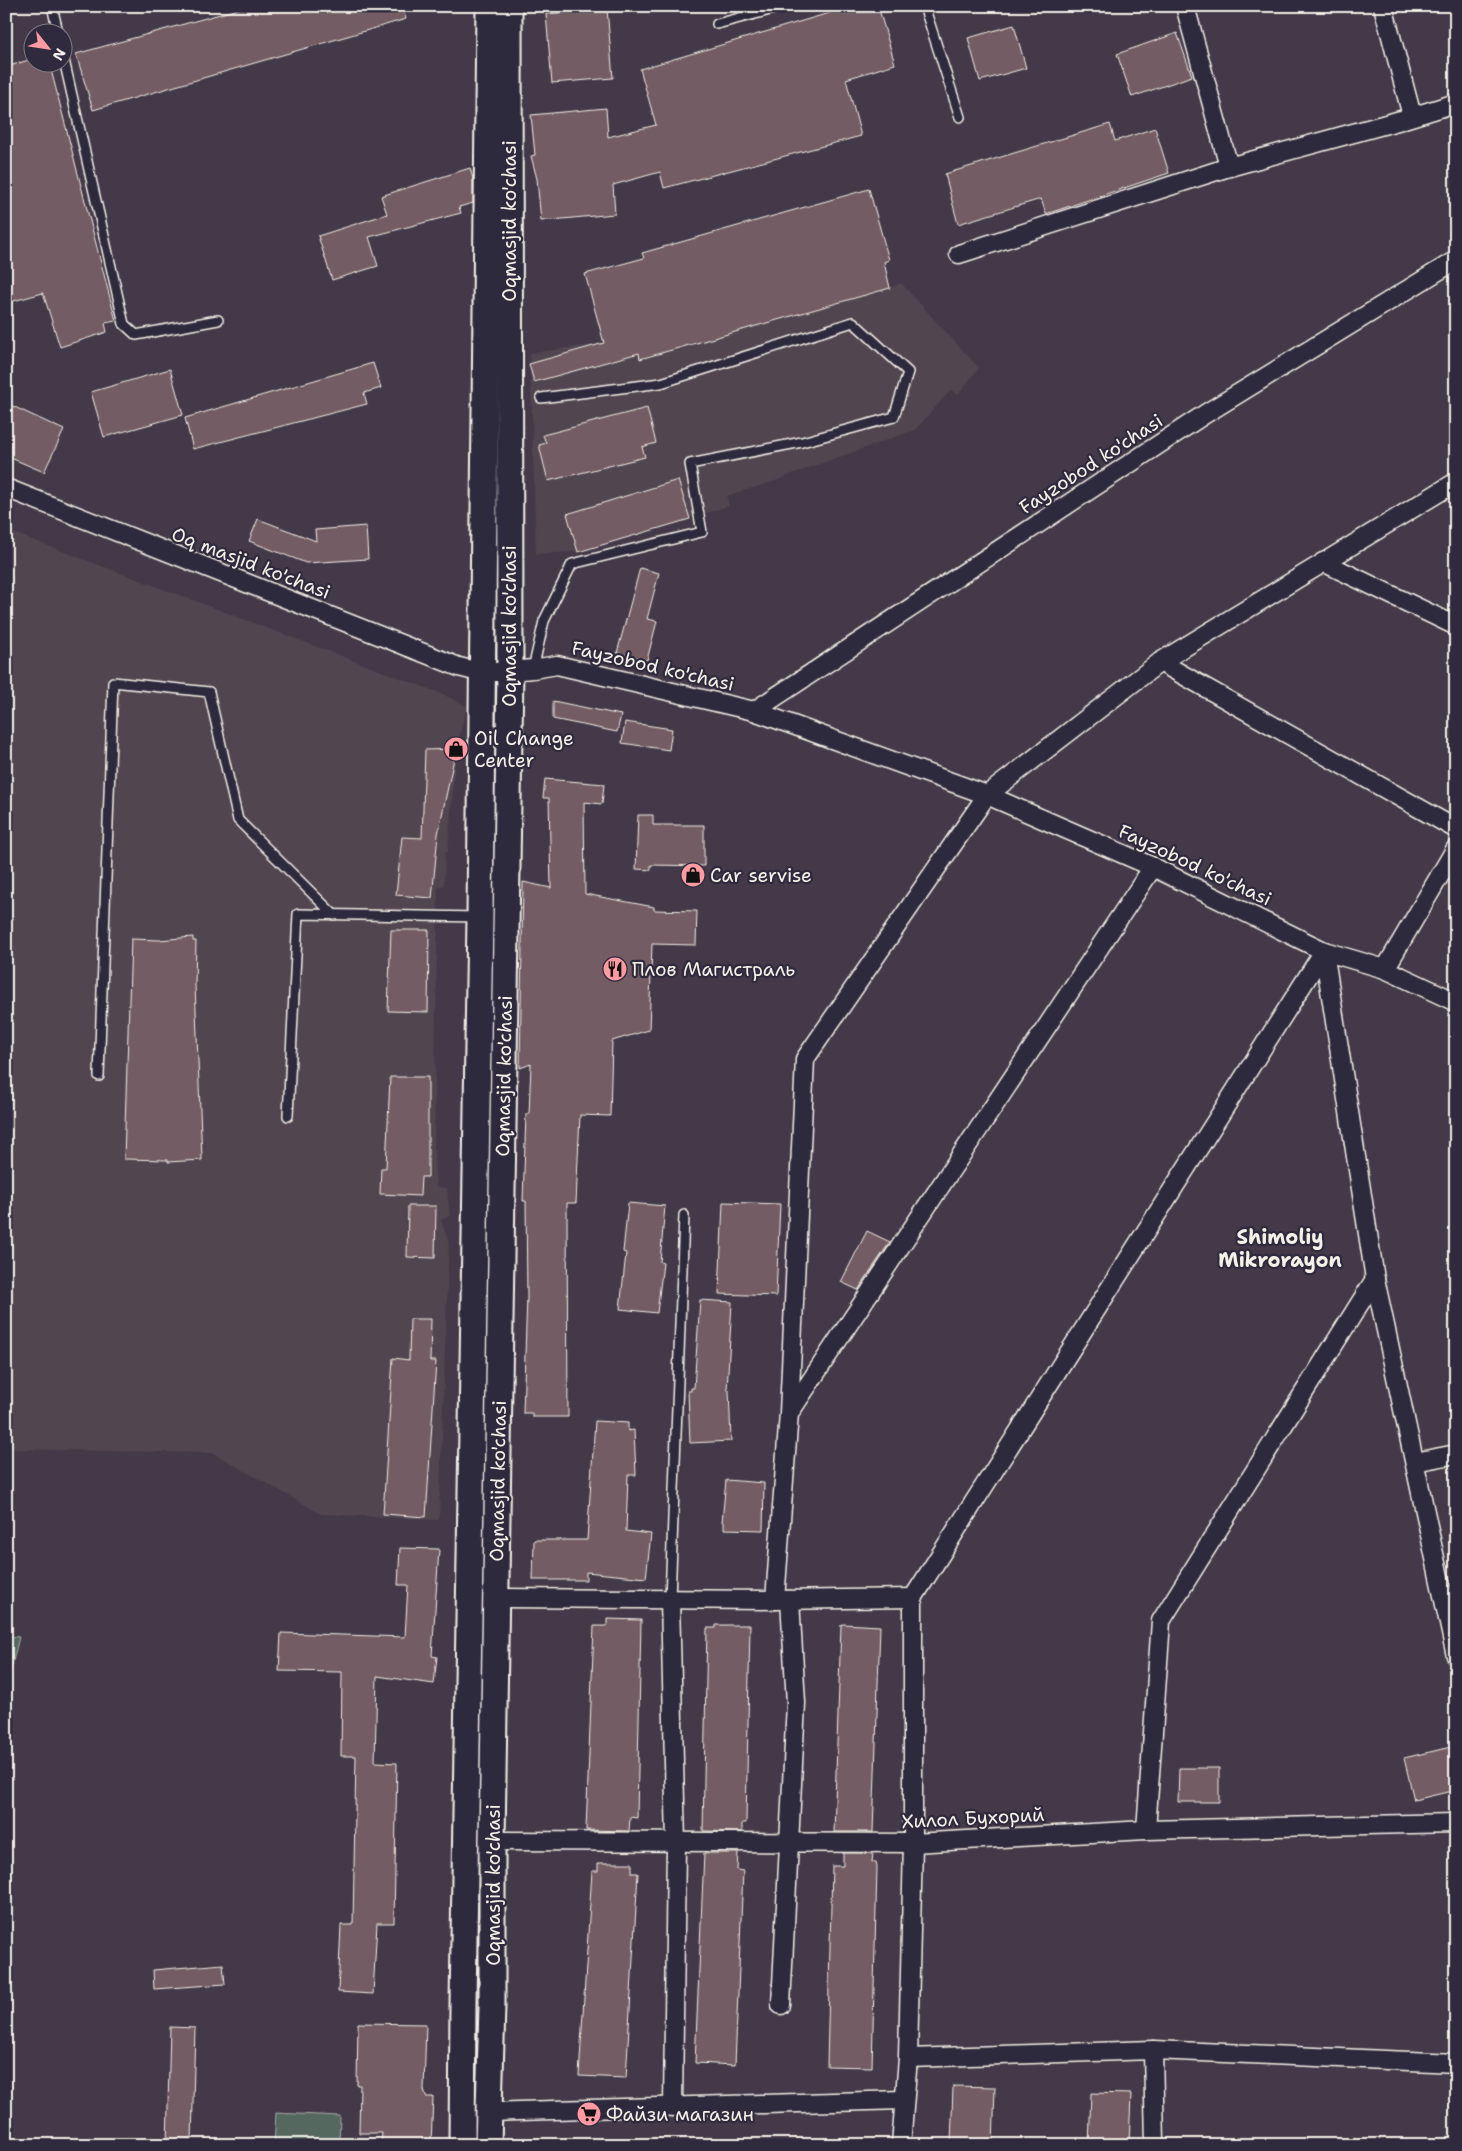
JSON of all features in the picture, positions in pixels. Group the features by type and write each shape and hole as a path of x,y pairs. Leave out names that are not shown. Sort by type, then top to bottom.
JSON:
{"main road":[{"name":"Oqmasjid ko'chasi","path":"462,2145 480,917 489,6"},
{"name":"Oqmasjid ko'chasi","path":"488,2145 492,2006 492,1841 496,1598 522,670 509,6"},
{"path":"463,2004 492,2006"}],"street":[{"path":"1185,6 1228,167"},
{"path":"1383,6 1412,116"},
{"path":"959,254 1228,167 1456,103"},
{"name":"Fayzobod ko'chasi","path":"754,711 1205,414 1456,260"},
{"path":"781,2005 796,1703 782,1600 805,1059 987,795 1160,662 1456,482"},
{"name":"Oq masjid ko'chasi","path":"6,488 450,664 483,673"},
{"path":"1323,562 1456,626"},
{"path":"1160,662 1456,829"},
{"name":"Fayzobod ko'chasi","path":"483,673 557,665 754,711 987,795 1153,867 1324,951 1386,968 1456,1002"},
{"path":"1386,968 1456,848"},
{"path":"789,1413 1153,867"},
{"path":"1324,951 1375,1279 1456,1656"},
{"path":"901,2145 903,2100 908,2058 913,1843 913,1598 1324,951"},
{"path":"1146,1830 1161,1621 1375,1279"},
{"path":"1415,1462 1456,1454"},
{"path":"496,1598 670,1600 913,1598"},
{"path":"670,1600 676,1843 673,2107"},
{"name":"Хилол Бухорий","path":"492,1841 789,1844 913,1843 1146,1830 1456,1823"},
{"path":"908,2058 1152,2050 1456,2064"},
{"path":"1152,2050 1154,2145"},
{"path":"488,2112 903,2100"}],"lane":[{"path":"52,6 56,22"},
{"path":"717,24 785,6"},
{"path":"924,6 960,117"},
{"path":"67,72 124,324 136,335 218,320"},
{"path":"522,670 572,564 702,532 690,464 802,442 894,417 908,372 853,322 661,383 541,398"},
{"path":"99,1076 112,682 208,692 238,820 334,914"},
{"path":"288,1116 298,914 480,917"},
{"path":"670,1600 684,1215"}],"shaded area":[{"path":"884,264 890,288 901,283 979,368 958,395 951,390 915,430 779,480 727,496 729,506 578,552 536,554 530,353 604,343"},
{"path":"6,530 443,694 467,706 456,749 448,852 445,852 444,885 438,888 434,1153 436,1187 447,1188 450,1216 441,1220 449,1243 439,1520 321,1514 213,1453 6,1449"}],"green space":[{"path":"6,1636 19,1637 6,1690"},
{"path":"276,2113 340,2116 339,2145 274,2145"}],"building":[{"path":"249,6 402,6 406,19 93,110 76,54"},
{"path":"853,6 878,6 895,64 846,79 861,136 664,188 660,172 613,185 615,214 541,221 537,179 531,156 535,155 531,115 606,108 608,137 656,125 640,69"},
{"path":"607,9 613,78 552,83 546,14"},
{"path":"1014,25 1026,68 980,81 968,38"},
{"path":"1177,33 1192,76 1132,97 1117,54"},
{"path":"22,62 22,72 52,72 116,321 105,323 107,332 60,347 43,293 6,303 6,67"},
{"path":"1110,124 1115,141 1155,128 1169,173 1046,214 1041,199 958,224 945,174"},
{"path":"470,168 473,179 473,203 459,207 461,213 369,237 378,266 332,280 318,236 387,214 381,196"},
{"path":"869,189 889,260 884,262 890,288 640,359 639,353 534,382 529,364 604,343 585,274 644,258 642,253"},
{"path":"373,363 381,388 364,393 367,404 193,449 185,418"},
{"path":"170,369 183,415 104,437 91,392"},
{"path":"6,403 64,430 44,472 6,456"},
{"path":"647,408 656,443 642,447 645,457 548,481 539,445 546,443 543,435"},
{"path":"678,480 690,519 578,552 567,514"},
{"path":"258,519 316,541 315,530 366,526 368,559 306,563 249,541"},
{"path":"640,568 659,573 647,619 657,621 647,660 617,653"},
{"path":"553,701 621,715 617,732 553,719"},
{"path":"625,722 672,729 669,750 622,743"},
{"path":"456,749 438,834 432,898 396,895 402,837 422,838 425,750"},
{"path":"545,779 604,784 602,804 584,802 585,894 654,907 654,910 697,911 696,945 652,944 649,1030 612,1041 610,1116 580,1115 576,1203 567,1203 568,1417 532,1417 532,1413 523,1413 527,1296 526,1201 523,1201 526,1114 529,1114 531,1064 520,1068 523,882 551,888 549,798 543,798"},
{"path":"638,815 653,815 653,825 704,825 704,866 651,865 651,870 636,869"},
{"path":"391,930 429,930 428,1012 388,1011"},
{"path":"193,937 193,941 196,941 195,985 202,1160 168,1162 168,1160 124,1159 131,939 159,940"},
{"path":"390,1077 428,1077 428,1177 421,1177 420,1196 380,1194 381,1168 386,1168"},
{"path":"723,1202 780,1204 776,1296 719,1294"},
{"path":"628,1203 665,1206 660,1262 663,1263 657,1313 620,1309 626,1253 623,1252"},
{"path":"408,1206 436,1206 435,1258 407,1257"},
{"path":"867,1231 890,1242 858,1290 841,1282"},
{"path":"700,1300 732,1302 727,1390 729,1389 731,1441 690,1443 688,1391 694,1388"},
{"path":"410,1319 431,1319 430,1361 436,1361 426,1517 383,1514 393,1358 409,1360"},
{"path":"595,1421 628,1423 628,1431 634,1430 636,1475 628,1475 626,1531 651,1534 646,1578 586,1572 586,1580 533,1580 534,1540 587,1540"},
{"path":"726,1480 764,1483 763,1530 724,1529 724,1522 722,1522"},
{"path":"400,1548 439,1549 432,1656 437,1657 434,1684 377,1676 375,1762 397,1763 394,1923 377,1923 373,1994 338,1992 341,1925 353,1925 356,1756 341,1756 342,1672 279,1671 281,1633 405,1637 408,1585 398,1585"},
{"path":"607,1619 641,1620 637,1818 630,1817 629,1831 586,1830 594,1626 607,1626"},
{"path":"716,1625 750,1625 746,1823 742,1823 742,1832 703,1831 707,1628 716,1628"},
{"path":"841,1625 880,1626 873,1832 834,1832"},
{"path":"1451,1747 1456,1768 1456,1790 1414,1800 1404,1758"},
{"path":"1179,1768 1219,1768 1219,1802 1178,1802"},
{"path":"704,1853 738,1853 737,1870 743,1871 735,2065 695,2063"},
{"path":"843,1853 873,1853 872,1862 876,1863 877,1867 872,2067 827,2066 832,1866 843,1866"},
{"path":"598,1863 632,1863 632,1873 638,1873 626,2078 579,2076 592,1871 598,1871"},
{"path":"223,1964 225,1984 154,1989 153,1970"},
{"path":"358,2023 426,2024 424,2090 426,2097 433,2097 431,2145 381,2145 382,2133 359,2133 360,2085 357,2085"},
{"path":"170,2027 195,2028 192,2140 190,2140 189,2145 167,2145"},
{"path":"953,2086 995,2087 993,2145 951,2145"},
{"path":"1091,2093 1131,2094 1129,2145 1089,2145"}],"place":[{"name":"Oil Change Center","path":"456,749"},
{"name":"Car servise","path":"693,875"},
{"name":"Плов Магистраль","path":"615,969"},
{"name":"Файзи магазин","path":"589,2114"}],"district":[{"name":"Shimoliy Mikrorayon","path":"1280,1248"}]}
